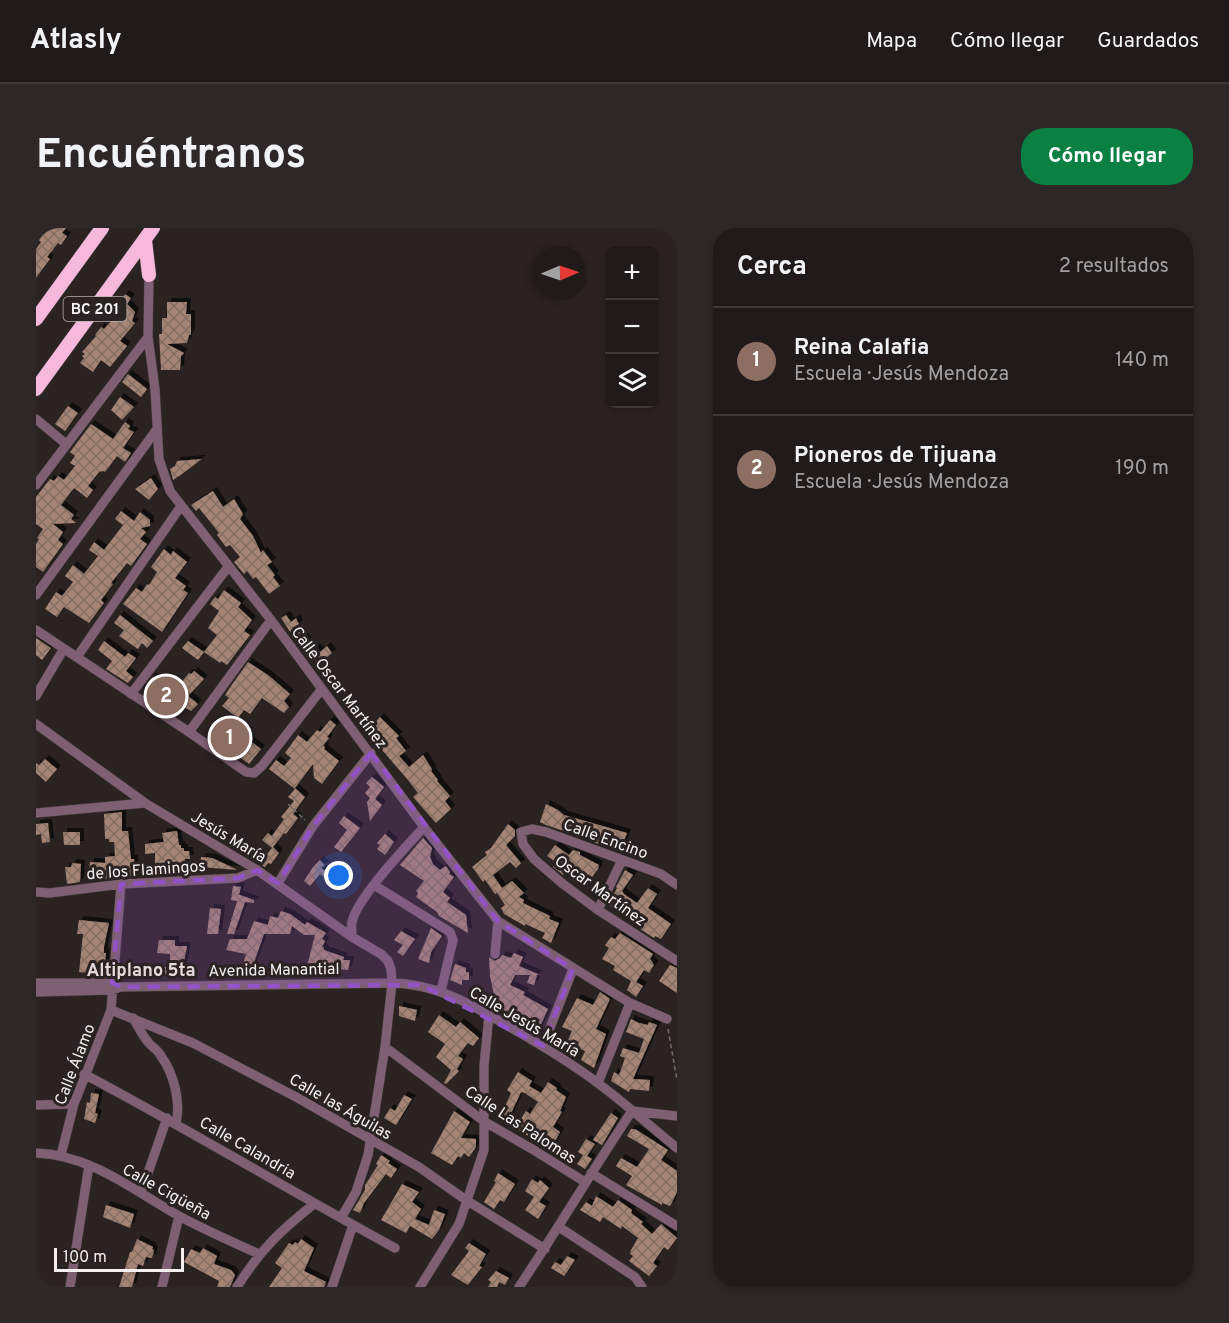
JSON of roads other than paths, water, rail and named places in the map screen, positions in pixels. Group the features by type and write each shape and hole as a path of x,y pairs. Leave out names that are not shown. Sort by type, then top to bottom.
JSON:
{"highway":[{"name":"BC 201","path":"36,319 102,228"},
{"name":"BC 201","path":"36,389 153,228"},
{"path":"145,240 149,275"},
{"path":"124,269 142,268 149,275"}],"street":[{"name":"Calle Oscar Martínez","path":"149,275 148,337 155,389 159,459 170,491 271,620 424,827 498,921 630,1003 667,1019"},
{"path":"36,485 148,337"},
{"path":"36,419 66,444"},
{"path":"36,596 157,429"},
{"path":"77,657 181,506"},
{"path":"131,694 228,567"},
{"path":"189,732 271,620"},
{"path":"36,630 246,772 254,773 262,766 321,690"},
{"path":"36,696 63,650"},
{"name":"Jesús María","path":"36,724 145,803 278,883 351,937 381,954 388,961 392,983"},
{"path":"278,883 313,826 371,753"},
{"path":"36,813 145,803"},
{"path":"351,937 356,912 374,885 424,827"},
{"name":"Calle Encino","path":"521,832 532,830 546,832 661,874 677,885"},
{"name":"Oscar Martínez","path":"521,832 523,844 534,859 563,884 598,910 677,960"},
{"path":"598,910 622,860"},
{"name":"de los Flamingos","path":"36,892 50,893 121,884 238,878 257,870"},
{"name":"Calle Álamo","path":"61,1155 84,1074 111,1010 115,987 121,884"},
{"path":"374,885 453,936 441,991"},
{"path":"495,954 498,921"},
{"path":"543,1046 573,969"},
{"name":"Avenida Manantial","path":"36,983 115,987"},
{"path":"341,1218 362,1177 371,1141 392,983"},
{"name":"Avenida Manantial","path":"36,992 115,987 392,983"},
{"name":"Calle Jesús María","path":"392,983 421,985 441,991 543,1046 597,1083 677,1148"},
{"path":"597,1083 630,1003"},
{"name":"Calle las Águilas","path":"111,1010 193,1043 247,1070 419,1167 466,1200 544,1249"},
{"path":"420,1287 459,1224 484,1150 484,1066 489,1015"},
{"path":"133,1018 147,1041 161,1055 176,1090 179,1110 176,1123"},
{"name":"Calle Las Palomas","path":"385,1047 484,1122 585,1182"},
{"name":"Calle Calandria","path":"84,1074 176,1123 395,1248"},
{"path":"36,1105 74,1104"},
{"path":"519,1287 632,1111 677,1116"},
{"path":"141,1193 167,1118"},
{"name":"Calle Cigüeña","path":"36,1153 61,1155 82,1161 179,1216 259,1254"},
{"path":"70,1287 89,1165"},
{"name":"Calle Las Palomas","path":"591,1173 677,1226"},
{"path":"237,1287 259,1254 287,1225 314,1203"},
{"path":"162,1287 179,1216"},
{"path":"332,1287 353,1225"},
{"path":"559,1227 635,1277 642,1287"}],"place":[{"name":"Pioneros de Tijuana","path":"166,696"},
{"name":"Reina Calafia","path":"230,738"}],"district":[{"name":"Altiplano 5ta","path":"141,970"}]}
